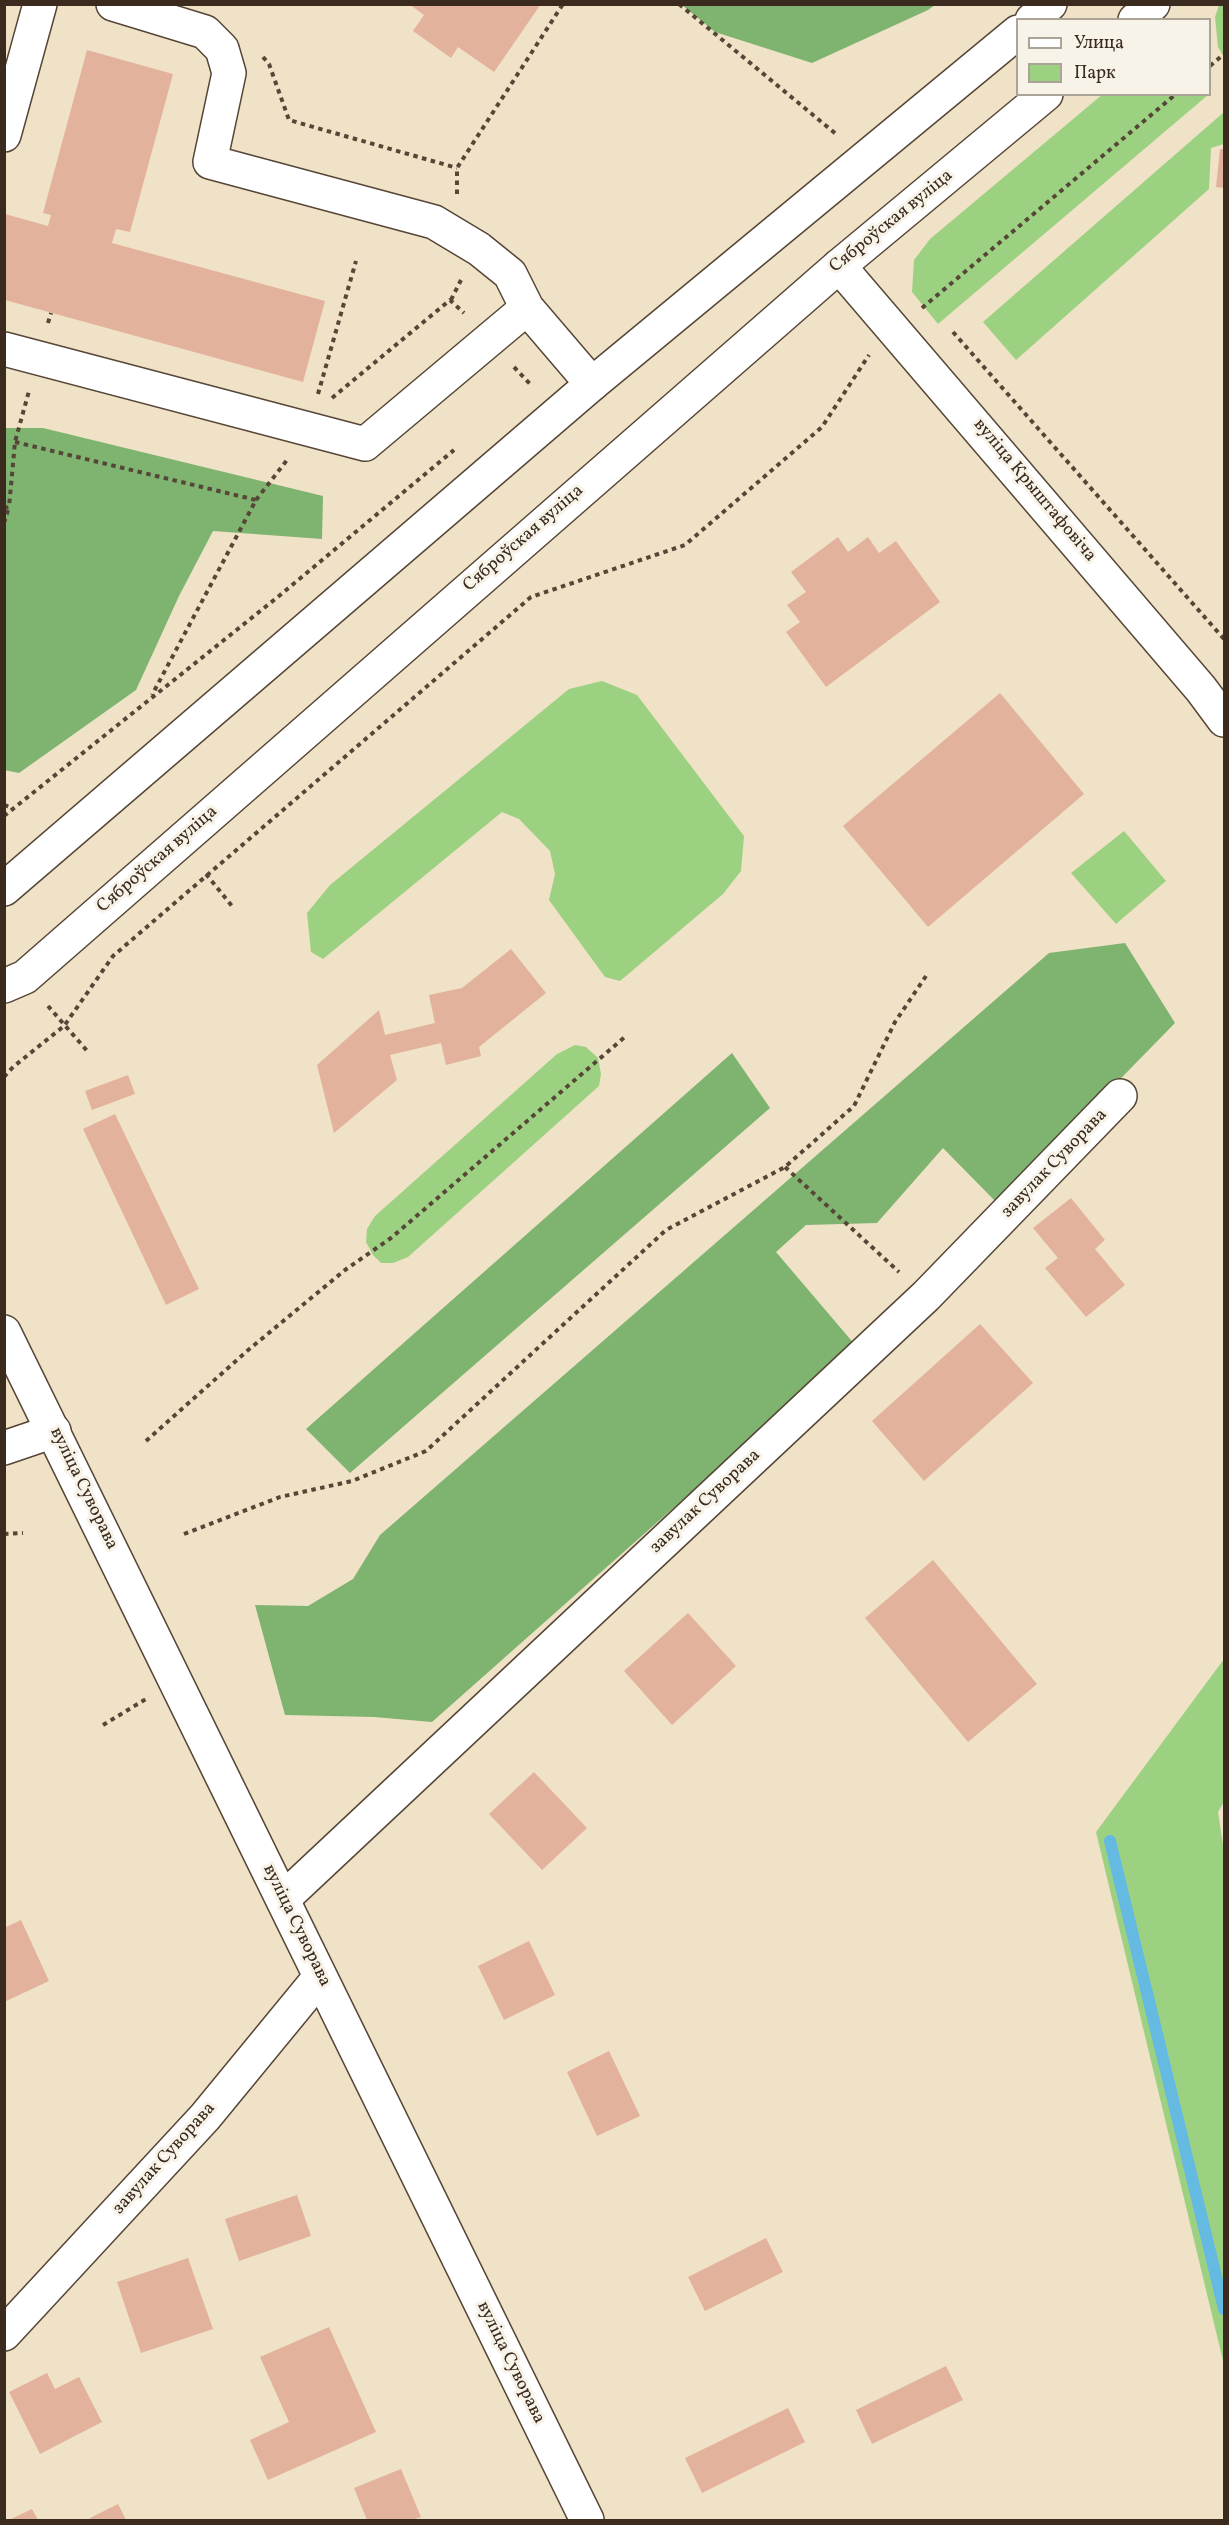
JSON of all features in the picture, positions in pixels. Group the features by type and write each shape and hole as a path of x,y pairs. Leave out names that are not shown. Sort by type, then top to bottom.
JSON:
{"main road":[{"path":"4,135 40,4"},
{"path":"112,4 205,32 222,49 229,73 210,162 434,222 479,249 510,274 527,308 592,384"},
{"path":"1034,18 1050,4"},
{"path":"1137,18 1153,4"},
{"path":"4,890 592,384 1016,33"},
{"name":"Сяброўская вуліца","path":"4,986 25,976 839,266 1044,96"},
{"name":"вуліца Крыштафовіча","path":"839,266 1201,689 1224,720"},
{"path":"4,350 365,444 527,308"},
{"name":"завулак Суворава","path":"283,1899 926,1296 1120,1096"},
{"name":"вуліца Суворава","path":"4,1332 587,2520"},
{"path":"4,1448 54,1431"},
{"name":"завулак Суворава","path":"4,2334 205,2117 320,1977"}],"path":[{"path":"261,56 269,64 289,120 457,168 563,4"},
{"path":"679,4 836,134"},
{"path":"1211,64 1224,54"},
{"path":"4,1077 64,1026 113,956 531,597 685,545 822,427 866,357 1174,96"},
{"path":"151,698 256,500 284,467 315,406 356,261"},
{"path":"954,332 1224,639"},
{"path":"4,523 15,442 38,358"},
{"path":"15,442 256,500"},
{"path":"4,805 14,808"},
{"path":"179,842 232,906"},
{"path":"184,1534 280,1497 352,1480 426,1451 666,1230 785,1167 854,1107 895,1022 926,976"},
{"path":"46,1004 89,1053"},
{"path":"146,1441 247,1351 345,1270 391,1238 626,1036"},
{"path":"785,1167 926,1296"},
{"path":"4,1534 23,1533"},
{"path":"103,1725 176,1680"}],"green space":[{"path":"682,5 935,5 812,63 715,32"},
{"path":"1219,5 1224,5 1224,57 1218,47 1215,17"},
{"path":"1101,96 1207,96 938,324 912,292 914,260 930,239"},
{"path":"1224,112 1224,144 1211,148 1209,189 1016,360 983,322"},
{"path":"5,428 43,428 323,496 322,539 213,531 179,596 136,690 19,773 4,770"},
{"path":"602,681 637,695 744,836 741,871 723,894 620,981 605,977 549,900 555,874 550,851 519,819 502,812 323,959 311,952 307,913 330,885 569,689"},
{"path":"1124,831 1166,881 1116,924 1071,873"},
{"path":"1125,943 1175,1023 998,1204 943,1148 877,1223 806,1225 776,1252 856,1346 432,1722 374,1717 285,1715 255,1605 308,1606 353,1579 380,1535 1049,953"},
{"path":"575,1045 586,1047 598,1058 601,1074 599,1086 408,1257 393,1263 381,1263 373,1255 366,1242 367,1229 375,1216 557,1054"},
{"path":"732,1053 770,1108 350,1473 306,1429"},
{"path":"1224,1659 1224,1802 1218,1812 1224,1851 1224,2365 1096,1832"}],"building":[{"path":"409,4 541,4 494,72 458,47 451,58 413,31 424,15"},
{"path":"87,50 173,74 130,232 116,229 112,243 325,301 303,382 5,300 5,214 48,226 51,215 43,213"},
{"path":"1220,149 1224,149 1224,188 1216,187"},
{"path":"838,537 848,552 868,537 879,553 896,541 940,602 826,687 786,632 800,622 787,605 806,592 791,572"},
{"path":"1000,693 1084,794 928,927 843,826"},
{"path":"511,949 546,993 479,1047 481,1056 446,1065 441,1043 390,1055 397,1080 334,1133 317,1065 379,1010 385,1035 435,1023 429,995 462,988"},
{"path":"128,1075 135,1094 92,1110 85,1091"},
{"path":"115,1114 199,1289 166,1305 83,1129"},
{"path":"1071,1198 1105,1240 1095,1249 1125,1285 1086,1317 1045,1268 1058,1258 1033,1228"},
{"path":"980,1324 1033,1383 924,1481 872,1421"},
{"path":"933,1560 1037,1684 968,1742 865,1618"},
{"path":"688,1613 736,1666 672,1725 624,1671"},
{"path":"534,1772 587,1828 542,1870 489,1814"},
{"path":"21,1920 49,1981 4,2002 4,1928"},
{"path":"529,1941 555,1995 504,2020 478,1966"},
{"path":"609,2051 640,2116 597,2136 567,2072"},
{"path":"297,2195 311,2236 239,2261 225,2219"},
{"path":"766,2238 783,2272 705,2311 688,2277"},
{"path":"188,2258 213,2329 141,2353 117,2282"},
{"path":"329,2327 376,2432 268,2480 250,2440 289,2422 260,2357"},
{"path":"946,2366 963,2400 872,2444 856,2410"},
{"path":"47,2373 55,2389 79,2377 102,2422 40,2454 9,2392"},
{"path":"788,2408 805,2442 702,2493 685,2458"},
{"path":"401,2469 421,2517 412,2520 367,2520 354,2488"},
{"path":"118,2504 126,2520 91,2520 90,2518"},
{"path":"32,2509 38,2520 9,2520"}],"waterway":[{"path":"1110,1841 1224,2309"}]}
